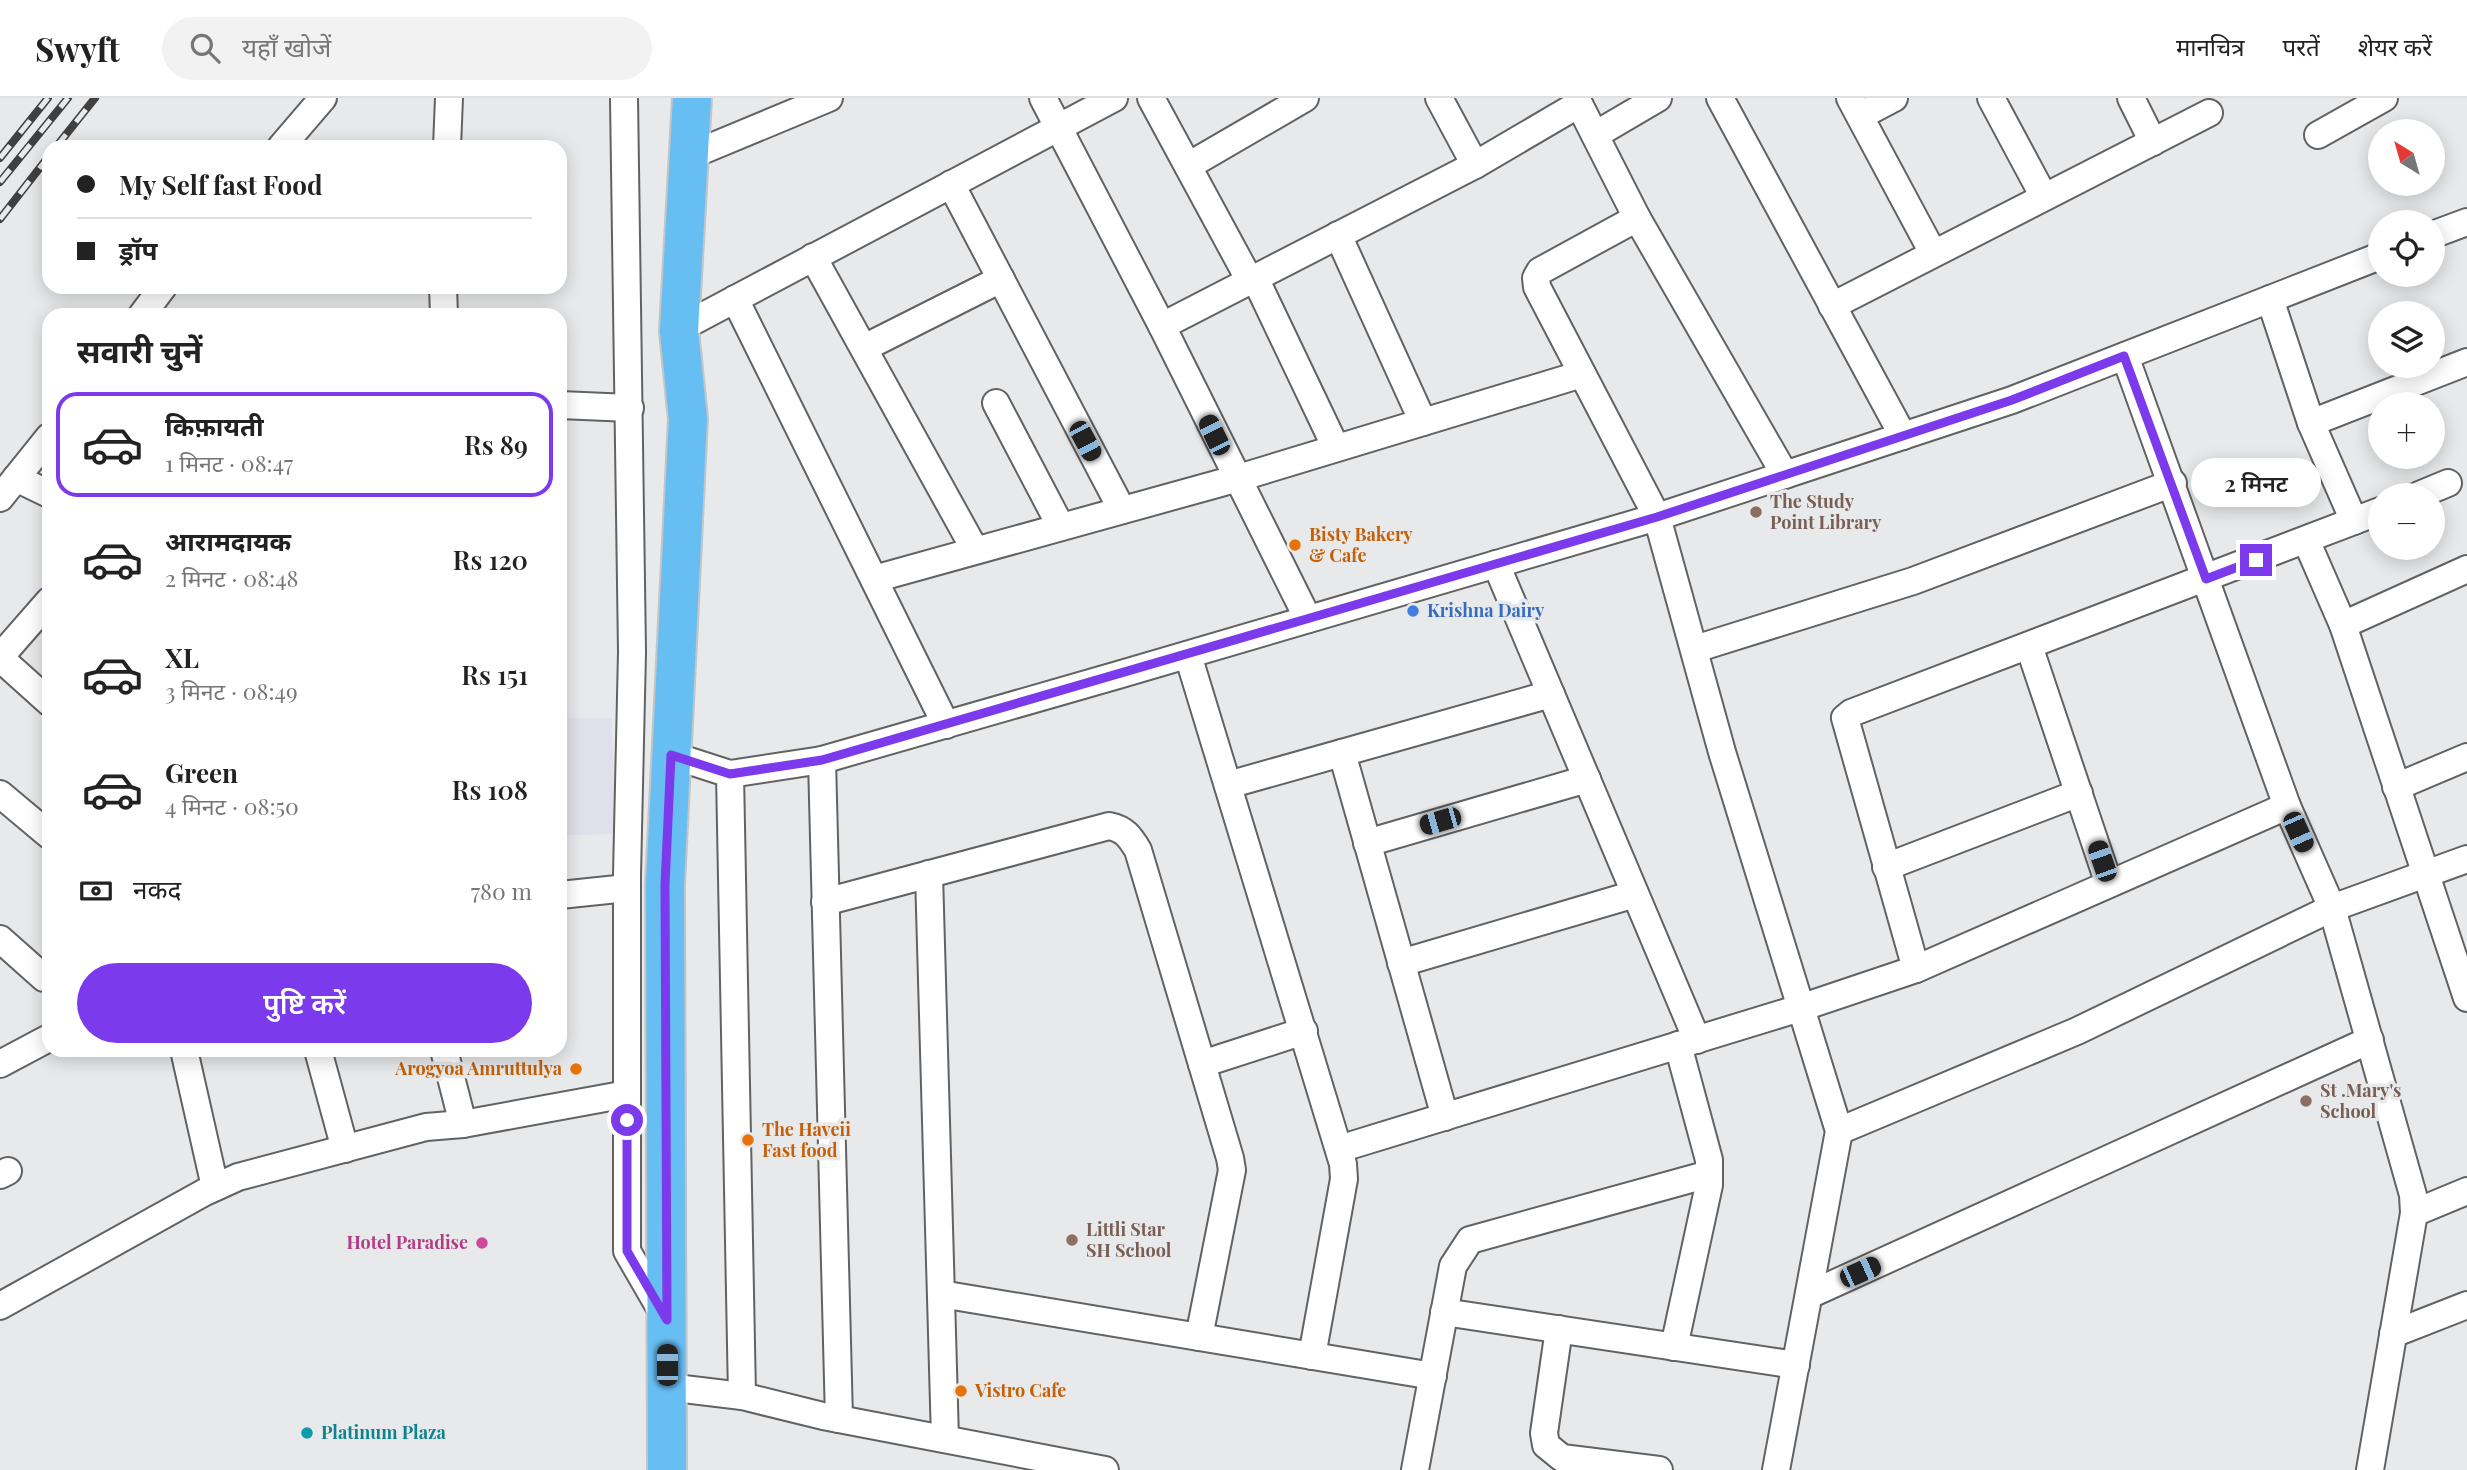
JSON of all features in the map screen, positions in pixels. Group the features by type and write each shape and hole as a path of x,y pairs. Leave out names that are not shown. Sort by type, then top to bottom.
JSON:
{"highway":[{"path":"667,1470 665,885 688,419 679,331 692,98"}],"street":[{"path":"287,140 323,98"},
{"path":"447,140 449,98"},
{"path":"624,98 632,652 627,888 627,1251 667,1320"},
{"path":"687,157 829,98"},
{"path":"1043,98 1162,326 1235,479 1308,620"},
{"path":"692,321 1114,98"},
{"path":"1151,98 1253,279 1336,448"},
{"path":"1188,166 1305,98"},
{"path":"1439,98 1475,164"},
{"path":"1595,135 1658,98"},
{"path":"1720,98 1903,436"},
{"path":"1894,98 1855,107 1933,253"},
{"path":"1991,98 2044,197"},
{"path":"2131,98 2153,142"},
{"path":"2318,135 2384,98"},
{"path":"1162,326 1475,164 1578,101 1637,218 1785,475"},
{"path":"1832,306 2209,113"},
{"path":"951,184 1122,510"},
{"path":"1637,218 1540,271 1536,278 1537,287 1657,517 1722,752 1839,1131 1776,1470"},
{"path":"2445,230 2467,222"},
{"path":"1338,235 1423,422"},
{"path":"814,257 975,550"},
{"path":"671,755 730,774 822,760 1308,620 1657,517 2012,400 2368,261"},
{"path":"864,348 1000,279"},
{"path":"735,299 946,724"},
{"path":"2270,299 2311,423 2354,521"},
{"path":"2124,356 2173,483 2287,806 2332,908 2411,1185 2414,1213 2370,1470"},
{"path":"2311,423 2467,362"},
{"path":"874,579 1235,479 1582,374"},
{"path":"996,403 1061,527"},
{"path":"567,405 629,408"},
{"path":"8,488 42,447"},
{"path":"1695,649 1913,582 2173,483"},
{"path":"8,488 42,493"},
{"path":"1916,969 1844,726 1845,718 1851,713 2368,516"},
{"path":"2306,540 2343,625 2426,876 2461,960 2467,998"},
{"path":"1496,564 1635,894 1687,1043 1709,1160 1709,1174 1674,1347"},
{"path":"2343,625 2467,569"},
{"path":"42,609 0,657 42,696"},
{"path":"2029,646 2109,884"},
{"path":"1188,654 1339,1149 1344,1179 1312,1356"},
{"path":"1228,785 1551,694"},
{"path":"1342,753 1445,1116"},
{"path":"2396,787 2467,757"},
{"path":"822,760 839,1419"},
{"path":"730,774 742,1396"},
{"path":"1367,843 1587,779"},
{"path":"1886,867 2079,793"},
{"path":"0,794 42,829"},
{"path":"1339,1149 1800,1008 1916,969 2287,806"},
{"path":"825,902 1109,826 1121,828 1138,850 1231,1170 1199,1337"},
{"path":"1839,1131 2077,1031 2332,908 2467,859"},
{"path":"929,874 945,1439"},
{"path":"567,894 627,888"},
{"path":"1401,963 1635,894"},
{"path":"3,947 42,976"},
{"path":"1202,1064 1304,1031"},
{"path":"1809,1295 2370,1040"},
{"path":"0,1064 42,1042"},
{"path":"186,1057 215,1187"},
{"path":"320,1057 345,1149"},
{"path":"446,1057 463,1124"},
{"path":"0,1307 215,1187 238,1177 426,1127 463,1124 627,1094"},
{"path":"1415,1470 1453,1266 1469,1240 1709,1174"},
{"path":"2414,1213 2467,1191"},
{"path":"941,1294 1433,1376"},
{"path":"2393,1334 2467,1305"},
{"path":"1444,1312 1796,1365"},
{"path":"1559,1329 1544,1433 1546,1445 1562,1458 1659,1470"},
{"path":"667,1387 742,1396 839,1419 1105,1470"}],"shaded area":[{"path":"567,718 611,718 617,834 567,835"}],"railway":[{"path":"0,158 48,98"},
{"path":"0,182 68,98"},
{"path":"62,140 95,98"},
{"path":"0,219 42,165"}],"place":[{"name":"The Study Point Library","path":"1756,512"},
{"name":"Bisty Bakery & Cafe","path":"1295,545"},
{"name":"Krishna Dairy","path":"1413,611"},
{"name":"Arogyoa Amruttulya","path":"576,1069"},
{"name":"St .Mary's School","path":"2306,1101"},
{"name":"The Haveii Fast food","path":"748,1140"},
{"name":"Littli Star SH School","path":"1072,1240"},
{"name":"Hotel Paradise","path":"482,1243"},
{"name":"Vistro Cafe","path":"961,1391"},
{"name":"Platinum Plaza","path":"307,1433"}],"route":[{"path":"627,1120 627,1251 667,1320 665,885 671,755 730,774 822,760 1657,517 2012,400 2124,356 2173,483 2206,579 2256,560"}]}
